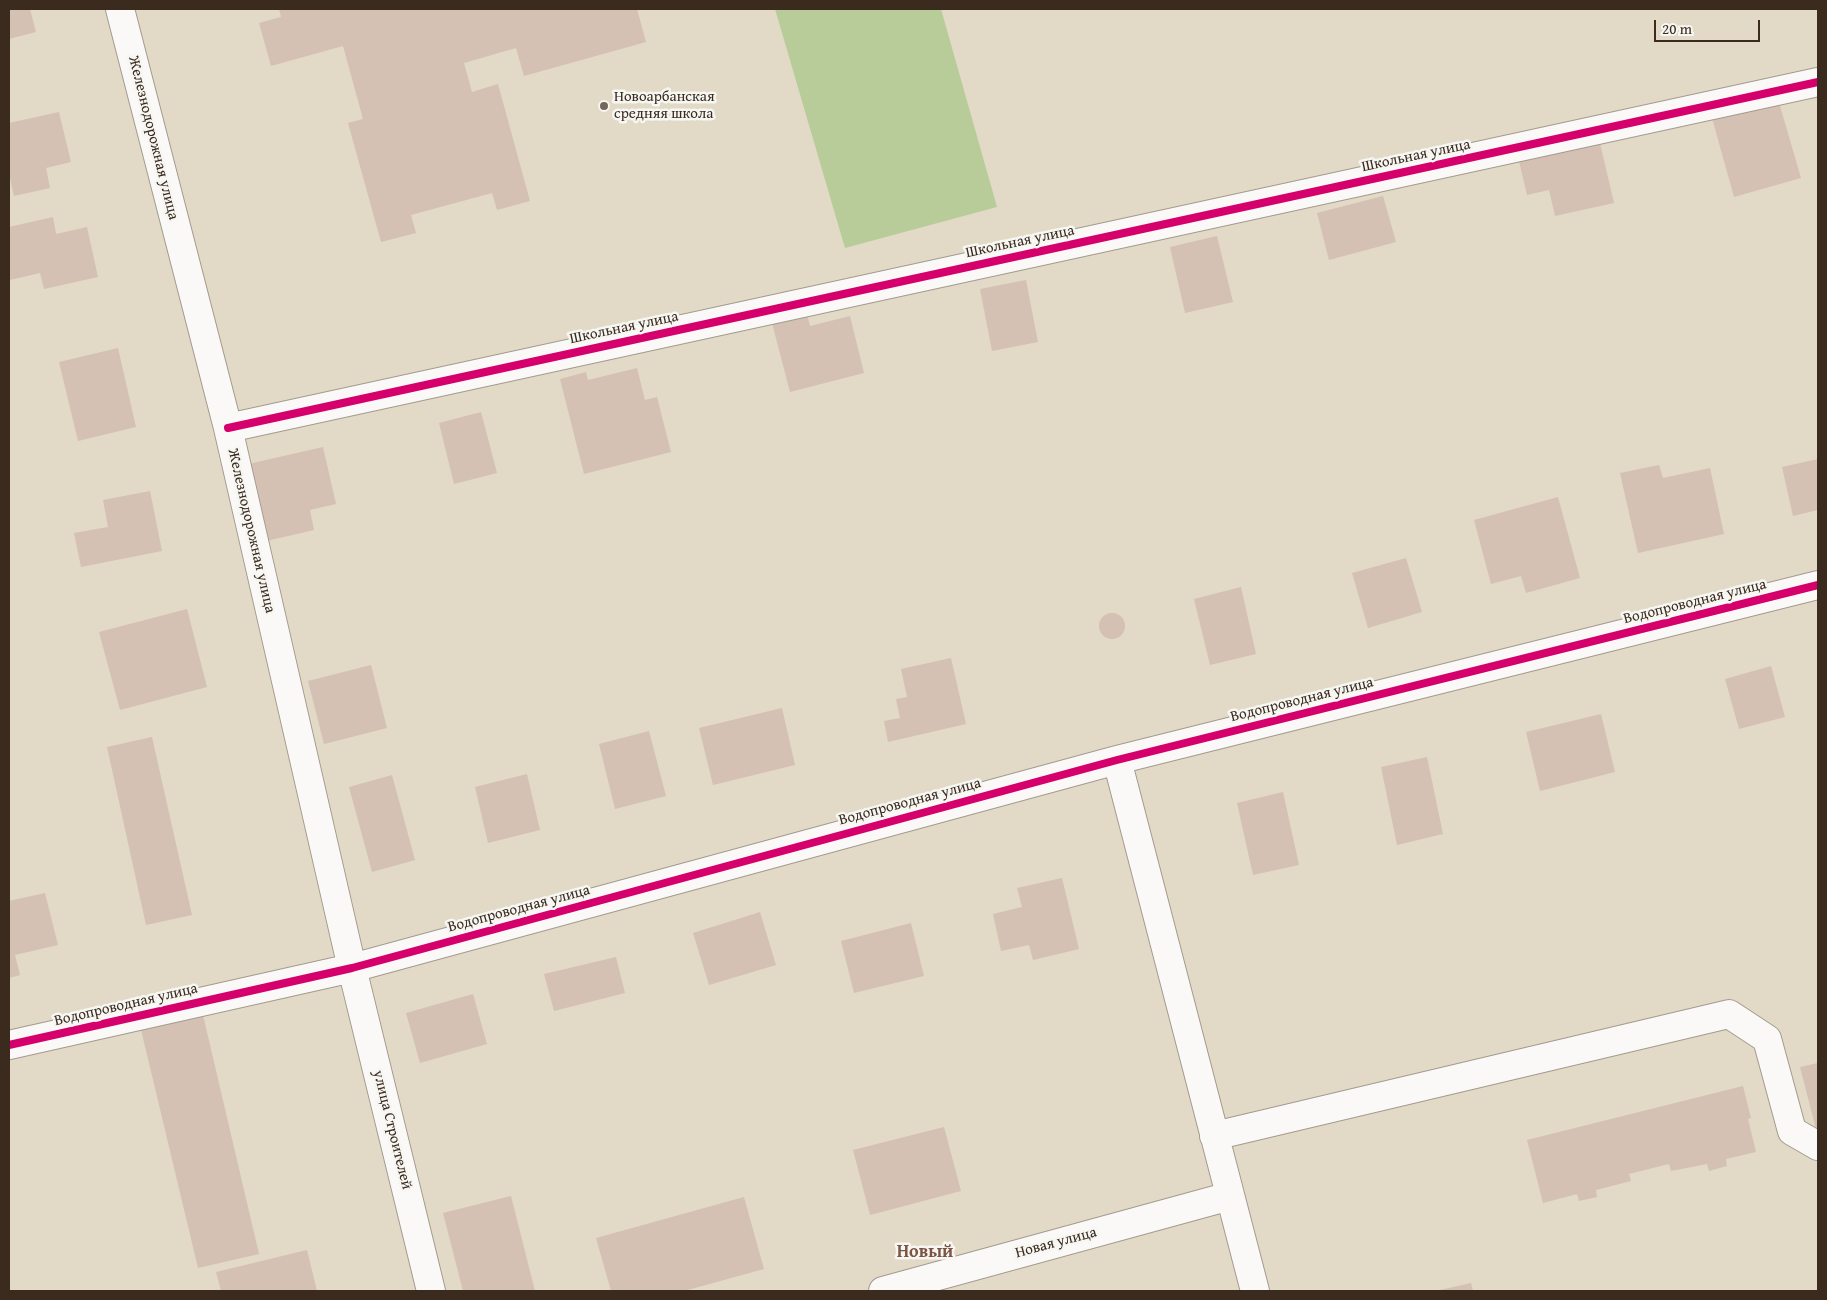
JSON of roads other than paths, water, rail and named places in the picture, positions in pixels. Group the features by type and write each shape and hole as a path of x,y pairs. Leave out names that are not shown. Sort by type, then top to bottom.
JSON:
{"street":[{"name":"Железнодорожная улица","path":"120,9 228,428 352,968"},
{"name":"Школьная улица","path":"228,428 1818,82"},
{"name":"Водопроводная улица","path":"9,1045 352,968 1117,760 1818,585"},
{"path":"1117,760 1254,1291"},
{"name":"улица Строителей","path":"352,968 431,1291"},
{"path":"1214,1136 1729,1014 1767,1039 1792,1131 1818,1146"},
{"name":"Новая улица","path":"883,1291 1230,1196"}],"place":[{"name":"Новоарбанская средняя школа","path":"604,106"}],"district":[{"name":"Новый","path":"925,1252"}]}
